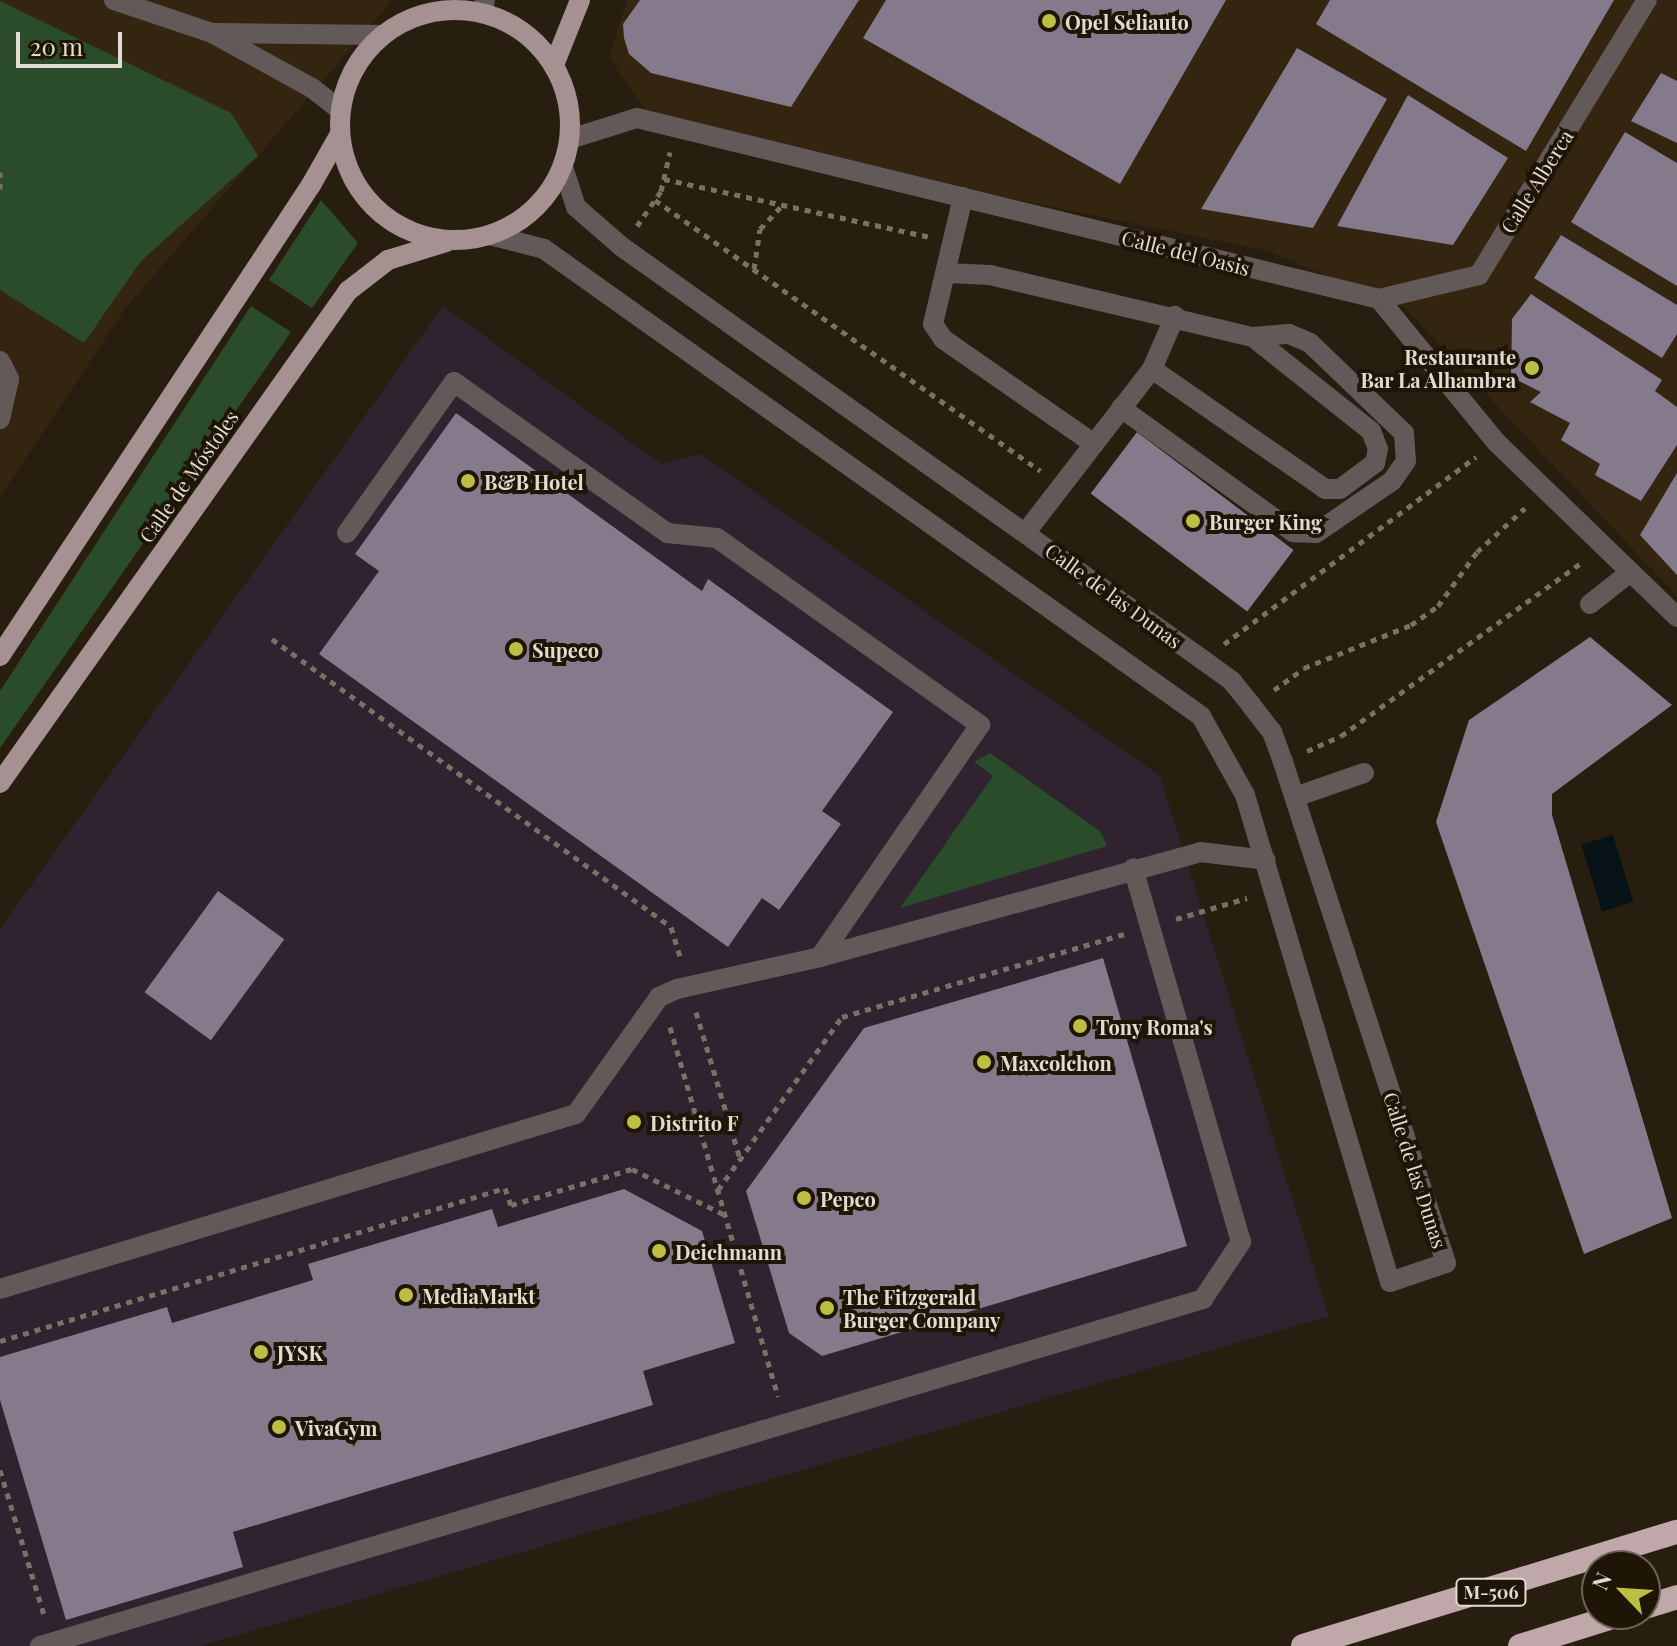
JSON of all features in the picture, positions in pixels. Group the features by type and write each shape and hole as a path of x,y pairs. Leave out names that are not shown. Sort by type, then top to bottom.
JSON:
{"highway":[{"name":"M-506","path":"1303,1646 1677,1532"},
{"path":"1520,1646 1581,1627"}],"main road":[{"path":"554,65 580,0"},
{"path":"482,4 529,35 554,65 569,100 570,139 563,167 529,212 490,235 450,241 409,232 374,209 350,175 340,134 340,110 348,82 383,35 418,15 482,4"},
{"path":"0,656 340,134"},
{"name":"Calle de Móstoles","path":"0,783 348,291 388,260 450,241"}],"street":[{"path":"114,0 212,33 312,88 340,110"},
{"name":"Calle Alberca","path":"1379,299 1479,275 1647,0"},
{"path":"212,33 383,35"},
{"name":"Calle del Oasis","path":"570,139 637,118 1379,299"},
{"name":"Calle de las Dunas","path":"490,235 544,249 1201,716 1245,795 1276,890 1390,1282 1446,1263 1272,732 1232,681 622,247 576,207 563,167"},
{"path":"963,197 933,324 943,339 1094,444"},
{"path":"947,273 990,275 1175,316 1253,337 1289,334 1310,343 1404,433 1406,461 1392,481 1316,533 1293,532 1121,408"},
{"path":"1379,299 1496,442 1628,574 1677,617"},
{"path":"1026,532 1152,369 1175,316"},
{"path":"1152,369 1325,489 1340,489 1375,463 1378,449 1371,431 1253,337"},
{"path":"0,419 5,370"},
{"path":"347,533 454,382 667,533 717,538 980,725 820,957"},
{"path":"1590,604 1628,574"},
{"path":"1295,797 1364,773"},
{"path":"0,1289 576,1114 661,996 820,957 1133,868 1200,852 1266,860"},
{"path":"46,1644 1203,1299 1241,1242 1133,868"}],"path":[{"path":"622,247 655,200 664,179 676,127"},
{"path":"0,172 0,189"},
{"path":"664,179 953,242"},
{"path":"655,200 1061,486"},
{"path":"754,269 760,229 783,205"},
{"path":"1203,660 1496,442"},
{"path":"1252,706 1304,668 1411,625 1438,606 1477,552 1544,490"},
{"path":"1283,762 1341,736 1602,548"},
{"path":"272,639 671,927 740,1159"},
{"path":"718,1190 842,1017 1276,890"},
{"path":"661,996 786,1425"},
{"path":"0,1341 505,1188 511,1205 632,1169 725,1215"},
{"path":"0,1470 46,1644"}],"shaded area":[{"path":"0,0 393,0 127,306 0,497"},
{"path":"627,0 1677,0 1677,596 1405,308 1265,250 657,127 609,58"},
{"name":"Distrito F","path":"443,306 661,464 700,454 1160,776 1329,1316 201,1646 0,1646 0,929"},
{"path":"1613,835 1633,902 1602,912 1581,845"}],"green space":[{"path":"0,1 231,113 258,156 141,261 84,343 0,290"},
{"path":"321,200 358,243 312,308 269,280"},
{"path":"251,306 291,332 0,748 0,691"},
{"path":"990,753 1100,831 1107,846 900,908 993,776 974,762"}],"building":[{"path":"640,0 859,0 791,107 651,73 629,54 624,38 623,24"},
{"path":"886,0 1226,0 1120,184 863,38"},
{"path":"1330,0 1614,0 1526,151 1316,24"},
{"path":"1297,48 1387,99 1313,228 1201,209"},
{"path":"1661,73 1677,81 1677,143 1631,121"},
{"path":"1408,95 1508,158 1453,245 1337,226"},
{"path":"1625,132 1677,163 1677,286 1571,222"},
{"path":"1561,235 1677,305 1677,334 1662,358 1534,278"},
{"path":"1531,294 1662,380 1655,391 1677,407 1677,445 1641,501 1595,475 1600,464 1561,440 1570,423 1530,402 1541,392 1511,377 1512,319"},
{"path":"456,413 702,591 708,579 893,712 822,811 841,824 779,910 762,898 728,947 319,654 379,571 355,554"},
{"name":"Burger King","path":"1137,432 1294,550 1247,611 1091,493"},
{"path":"1677,473 1677,575 1640,535"},
{"path":"1590,637 1672,705 1552,794 1552,815 1672,1218 1584,1254 1436,822 1469,720"},
{"path":"218,891 284,939 211,1040 145,992"},
{"path":"1103,958 1187,1246 822,1356 789,1333 746,1191 864,1028"},
{"path":"624,1189 702,1231 735,1343 643,1371 653,1405 233,1532 243,1567 66,1620 0,1400 0,1357 167,1307 172,1323 313,1280 308,1264 492,1209 498,1227"}],"place":[{"name":"Opel Seliauto","path":"1049,21"},
{"name":"Restaurante Bar La Alhambra","path":"1532,368"},
{"name":"B&B Hotel","path":"468,481"},
{"name":"Burger King","path":"1193,521"},
{"name":"Supeco","path":"516,649"},
{"name":"Tony Roma's","path":"1080,1026"},
{"name":"Maxcolchon","path":"984,1062"},
{"name":"Distrito F","path":"634,1122"},
{"name":"Pepco","path":"804,1198"},
{"name":"Deichmann","path":"659,1251"},
{"name":"MediaMarkt","path":"406,1295"},
{"name":"The Fitzgerald Burger Company","path":"827,1308"},
{"name":"JYSK","path":"261,1352"},
{"name":"VivaGym","path":"279,1427"}]}
